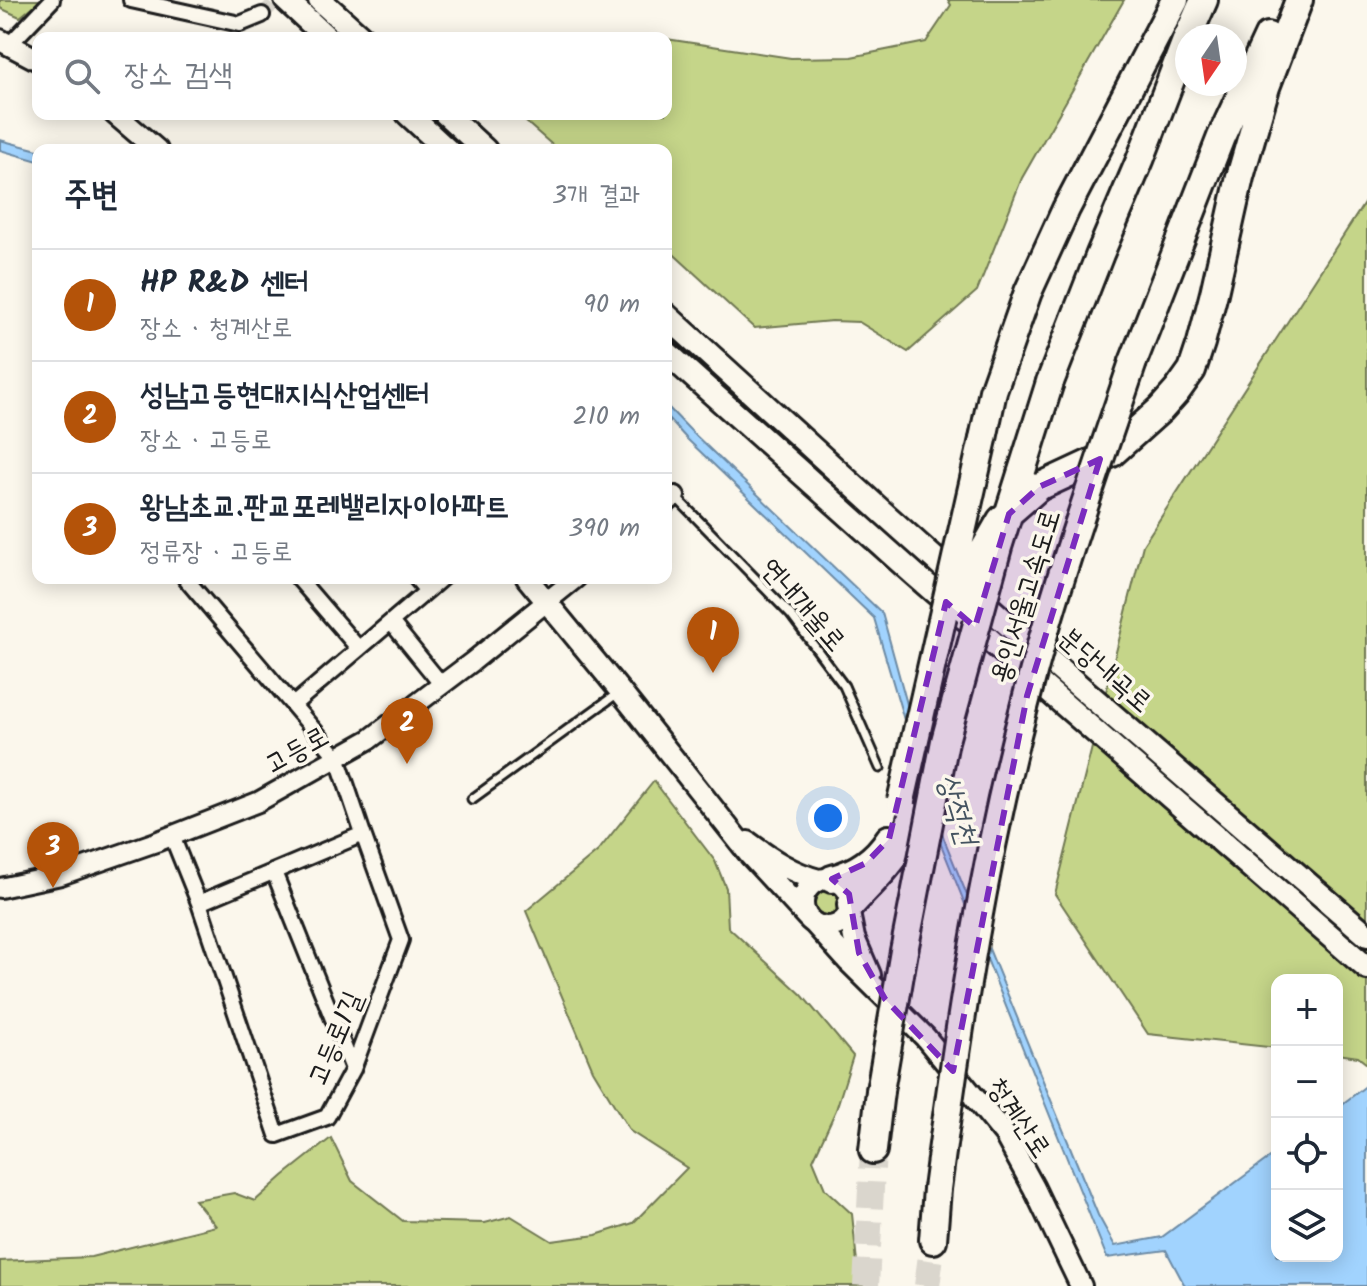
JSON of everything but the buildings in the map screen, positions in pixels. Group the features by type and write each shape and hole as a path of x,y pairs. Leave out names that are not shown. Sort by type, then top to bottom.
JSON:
{"highway":[{"path":"286,0 321,32"},
{"path":"320,0 355,32"},
{"path":"850,909 887,867 905,838 908,802 993,391 1028,292 1066,209 1175,0"},
{"name":"용인서울고속도로","path":"1193,24 1204,0"},
{"name":"용인서울고속도로","path":"933,1240 937,1189 970,963 1023,710 1072,543 1133,362 1221,137 1285,0"},
{"path":"826,880 854,871 880,853 908,802 970,574 1001,520 1039,487 1112,453 1161,409 1192,370 1214,293 1240,177 1262,102 1299,0"},
{"name":"용인서울고속도로","path":"873,1150 904,951 945,741 994,561 1050,382 1175,68"},
{"path":"414,120 440,144"},
{"path":"452,120 478,144"},
{"name":"분당내곡로","path":"672,320 1012,628 1367,935"},
{"name":"분당내곡로","path":"672,357 926,584 1367,968"}],"main road":[{"path":"5,42 32,57"},
{"path":"122,120 150,144"},
{"name":"청계산로","path":"532,584 750,855 940,1055 1005,1135 1081,1286"},
{"name":"청계산로","path":"726,824 782,866 804,876 826,880"},
{"path":"826,880 842,884 850,909 838,924 822,926 811,920 803,904 804,896 812,884 826,880"},
{"name":"청계산로","path":"850,909 854,938 865,965 885,999"}],"street":[{"path":"5,42 52,0"},
{"path":"131,0 240,24 262,15"},
{"path":"190,584 337,757"},
{"path":"303,584 359,649"},
{"path":"421,584 427,591"},
{"path":"293,705 435,584"},
{"name":"고등로","path":"0,888 61,875 258,802 370,739 569,584"},
{"path":"391,622 442,685"},
{"name":"고등로1길","path":"172,836 199,903 277,1135 327,1117 353,1069 401,940 337,757"},
{"path":"199,903 363,834"},
{"path":"274,872 353,1069"}],"lane":[{"name":"연내개울로","path":"672,498 791,615 844,686 880,768"},
{"path":"472,799 620,691"}],"highlighted area":[{"path":"1100,459 1027,696 953,1071 885,999 859,953 849,894 832,879 866,863 889,839 946,602 975,627 1009,514 1039,487"}],"green space":[{"path":"0,0 41,0 20,17 0,8"},
{"path":"948,0 1124,0 1022,178 977,291 908,352 859,322 832,321 754,328 672,253 672,144 551,144 524,120 672,120 672,40 791,58 851,57 926,42 951,5"},
{"path":"1367,199 1367,1064 1358,1057 1343,1055 1343,974 1271,974 1271,1047 1148,1034 1055,894 1143,545"},
{"path":"654,781 715,861 726,888 728,927 802,995 853,1056 836,1110 813,1160 825,1189 852,1214 858,1272 863,1286 0,1286 0,1261 91,1257 216,1226 195,1200 234,1193 255,1201 331,1138 352,1181 403,1221 485,1223 511,1216 552,1241 596,1235 633,1223 687,1168 630,1131 593,1070 526,911 598,851"},
{"path":"827,891 838,898 839,903 832,914 827,915 816,908 815,903 822,892"}],"water":[{"path":"0,140 32,148 32,159 0,150"},
{"path":"672,411 882,613 944,839 1098,1215 1115,1246 1162,1237 1271,1156 1271,1262 1343,1262 1343,1103 1367,1085 1367,1286 1185,1286 1166,1250 1107,1258 940,842 874,618 686,438 672,423"}],"tunnel":[{"path":"262,15 277,0"},
{"path":"866,1286 873,1150"},
{"path":"927,1286 933,1240"}],"place":[{"name":"HP R&D 센터","path":"713,673"},
{"name":"성남고등현대지식산업센터","path":"407,764"},
{"name":"왕남초교.판교포레밸리자이아파트","path":"53,888"}],"water label":[{"name":"상적천","path":"958,809"}]}
